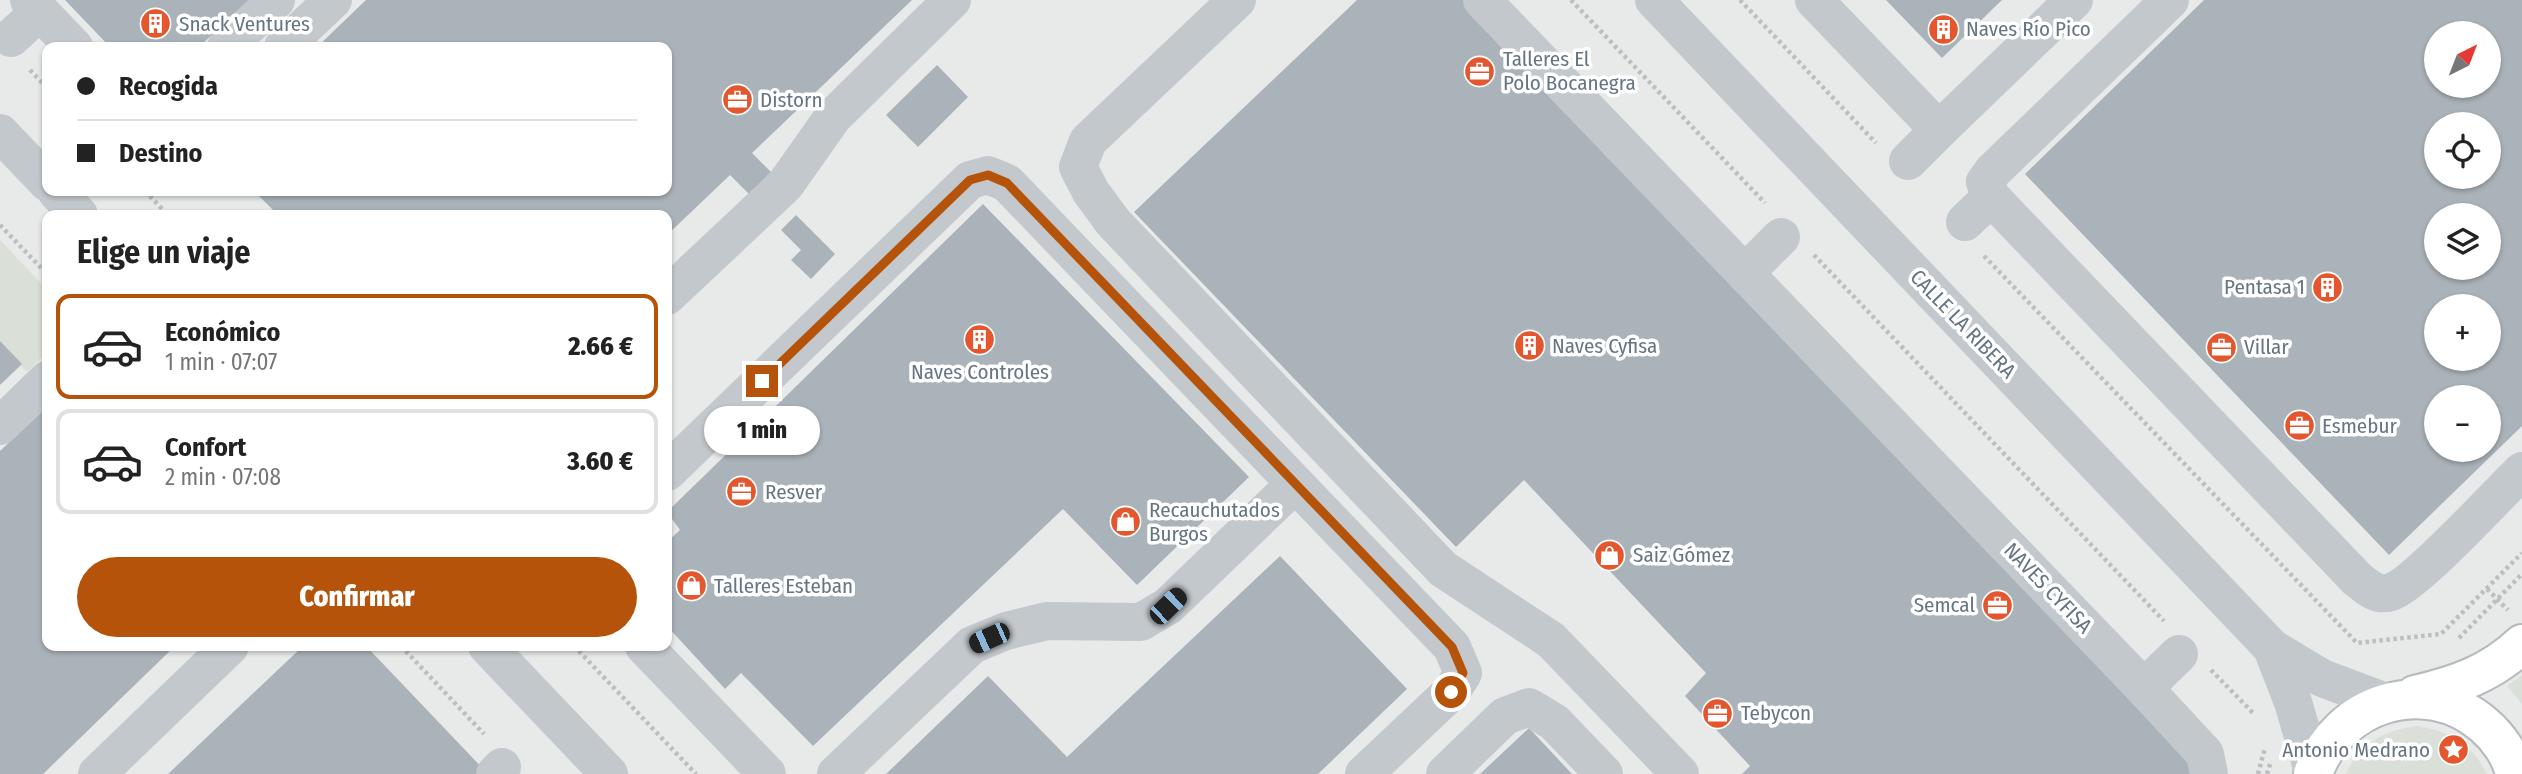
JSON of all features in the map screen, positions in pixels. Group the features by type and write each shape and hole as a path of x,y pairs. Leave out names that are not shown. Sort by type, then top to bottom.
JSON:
{"main road":[{"path":"2313,773 2329,740 2354,716 2396,700 2457,685 2487,673 2518,630"},
{"path":"2396,700 2439,701 2471,714 2496,736 2515,774"}],"street":[{"path":"231,42 276,0"},
{"path":"288,42 333,0"},
{"path":"672,291 785,185 833,117 952,0"},
{"path":"1237,0 1088,141 1078,167 1091,192 1113,222 1443,569 1551,640 1680,774"},
{"name":"CALLE LA RIBERA","path":"1654,0 2272,648 2322,678 2396,700"},
{"path":"1814,0 1939,130"},
{"path":"1908,161 2074,0"},
{"path":"2169,0 1993,171 1985,182 1978,209 2357,579 2375,593 2391,592 2413,578 2522,471"},
{"name":"NAVES CYFISA","path":"1484,1 2144,688 2205,754 2209,774"},
{"path":"11,38 34,5 69,42"},
{"path":"0,133 42,177"},
{"path":"672,467 970,180 988,175 1007,183 1452,647 1463,673 1451,692 1364,774"},
{"path":"60,196 74,210"},
{"path":"1745,272 1787,232"},
{"path":"0,426 42,385"},
{"path":"836,774 972,645 1006,631 1047,621 1141,622 1168,606 1295,484"},
{"path":"2144,688 2184,648"},
{"name":"CALLE LA RIBERA","path":"2272,648 2293,702 2313,773"},
{"path":"97,774 225,651"},
{"path":"492,651 609,774"},
{"path":"649,651 767,774"},
{"path":"1445,774 1505,716 1529,707 1554,722 1604,774"}],"path":[{"path":"1571,0 1787,232 2184,648 2262,723"},
{"path":"150,196 163,210"},
{"path":"0,225 42,269"},
{"path":"2453,644 2522,574"},
{"path":"2487,589 2518,630"},
{"path":"2441,635 2447,639"},
{"path":"405,651 496,761"},
{"path":"580,651 696,774"},
{"path":"2258,774 2267,742"}],"shaded area":[{"path":"0,0 2522,0 2522,774 0,774"},
{"path":"0,240 42,285 42,357 27,372 0,341"},
{"path":"2522,675 2522,704 2507,686"},
{"path":"2417,726 2449,735 2467,747 2487,774 2346,774 2366,746 2384,735"}],"building":[{"name":"Snack Ventures","path":"65,0 249,0 204,42 105,42"},
{"name":"Distorn","path":"366,0 912,0 752,153 771,172 749,194 730,175 672,230 672,210 273,210 259,196 672,196 672,42 322,42"},
{"name":"Naves Cyfisa","path":"1357,0 1466,0 2199,768 2192,774 1742,774 1750,766 1685,696 1706,673 1524,480 1456,547 1134,212"},
{"name":"Naves Río Pico","path":"1886,0 2002,0 1942,58"},
{"name":"Pentasa 1","path":"2204,0 2522,0 2522,426 2501,446 2501,385 2424,385 2424,462 2485,462 2389,555 2025,174"},
{"path":"937,65 968,97 918,147 886,115"},
{"name":"Naves Controles","path":"983,204 1249,477 1137,585 1063,509 813,746 741,673 725,689 672,631 672,537 680,530 672,519 672,507"},
{"path":"796,215 835,254 811,279 791,260 801,250 781,230"},
{"path":"0,341 22,364 0,385"},
{"path":"42,412 42,651 170,651 43,774 0,774 0,451"},
{"path":"1280,556 1407,689 1318,774 886,774 988,676 1067,757"},
{"path":"298,651 371,651 488,774 168,774"},
{"path":"1529,728 1572,774 1480,774"}],"place":[{"name":"Snack Ventures","path":"156,24"},
{"name":"Naves Río Pico","path":"1943,29"},
{"name":"Talleres El Polo Bocanegra","path":"1480,71"},
{"name":"Distorn","path":"737,100"},
{"name":"Pentasa 1","path":"2328,287"},
{"name":"Naves Controles","path":"980,340"},
{"name":"Naves Cyfisa","path":"1529,346"},
{"name":"Villar","path":"2221,347"},
{"name":"Esmebur","path":"2299,426"},
{"name":"Resver","path":"742,492"},
{"name":"Recauchutados Burgos","path":"1126,522"},
{"name":"Saiz Gómez","path":"1610,555"},
{"name":"Talleres Esteban","path":"691,586"},
{"name":"Semcal","path":"1998,605"},
{"name":"Tebycon","path":"1718,713"},
{"name":"Antonio Medrano","path":"2453,750"}],"route":[{"path":"762,381 970,180 988,175 1007,183 1452,647 1463,673 1451,692"}]}
